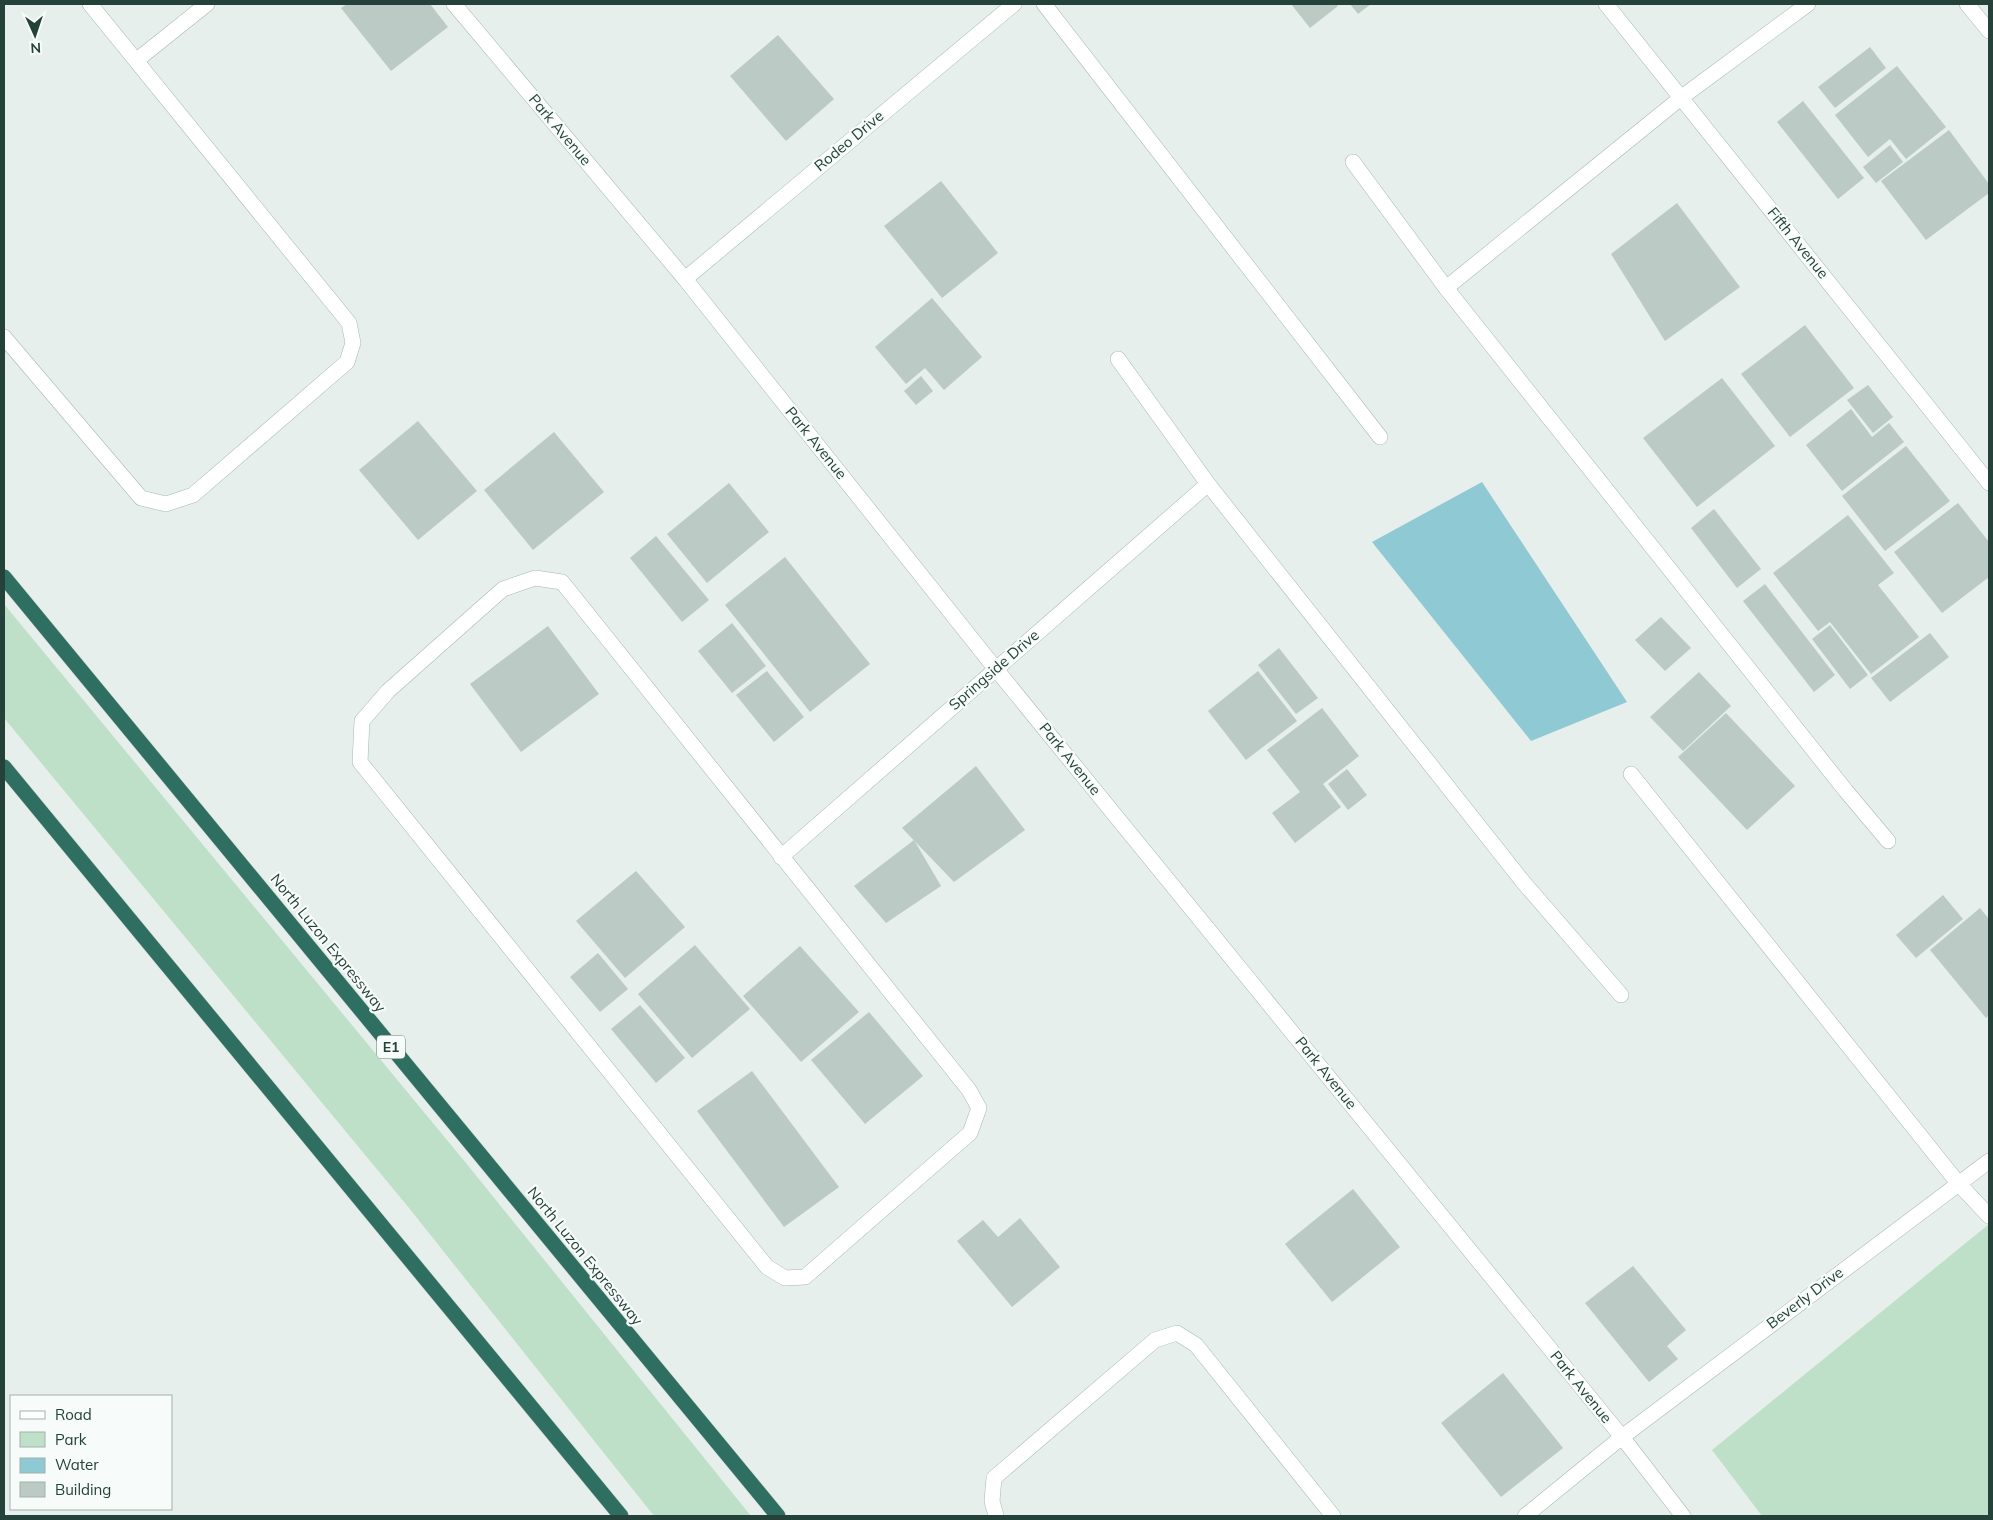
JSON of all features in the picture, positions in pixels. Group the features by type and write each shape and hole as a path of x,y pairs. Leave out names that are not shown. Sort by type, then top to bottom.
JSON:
{"highway":[{"name":"North Luzon Expressway","path":"4,577 778,1516"},
{"path":"4,767 621,1516"}],"street":[{"path":"4,337 141,498 166,504 193,495 347,362 353,343 349,323 90,4"},
{"path":"137,60 207,4"},
{"name":"Park Avenue","path":"454,4 685,279 995,668 1622,1437 1683,1516"},
{"name":"Rodeo Drive","path":"685,279 1014,4"},
{"path":"1044,4 1380,437"},
{"name":"Fifth Avenue","path":"1606,4 1989,483"},
{"path":"1446,288 1682,97 1808,4"},
{"path":"1967,4 1989,30"},
{"path":"1353,162 1446,288 1846,791 1888,841"},
{"path":"1118,359 1208,484 1524,883 1621,995"},
{"name":"Springside Drive","path":"781,857 995,668 1208,484"},
{"path":"535,578 562,582 781,857 969,1090 979,1108 970,1133 805,1277 785,1278 767,1267 360,762 362,722 388,691 503,589 535,578"},
{"path":"1631,774 1958,1183 1989,1216"},
{"name":"Beverly Drive","path":"1525,1516 1622,1437 1989,1161"},
{"path":"996,1516 992,1501 994,1478 1155,1340 1176,1333 1196,1346 1333,1516"}],"green space":[{"path":"4,604 466,1163 751,1516 654,1516 409,1208 4,718"},
{"path":"1989,1224 1989,1516 1762,1516 1712,1450"}],"water":[{"path":"1482,482 1627,702 1531,741 1372,542"}],"building":[{"path":"347,4 430,4 448,27 391,71 341,8"},
{"path":"1291,4 1336,4 1338,6 1310,28"},
{"path":"1350,4 1371,4 1358,14"},
{"path":"778,35 834,99 786,141 730,76"},
{"path":"1870,47 1886,68 1835,108 1818,87"},
{"path":"1897,66 1946,127 1906,159 1890,139 1868,157 1835,115"},
{"path":"1803,101 1864,178 1838,199 1777,122"},
{"path":"1949,130 1989,184 1989,193 1926,240 1881,181"},
{"path":"1890,145 1903,162 1876,183 1863,167"},
{"path":"941,181 998,253 942,298 884,226"},
{"path":"1677,203 1740,287 1665,341 1611,254"},
{"path":"932,298 982,357 944,390 925,368 906,384 875,347"},
{"path":"1805,325 1854,388 1790,437 1741,374"},
{"path":"921,376 933,391 916,405 904,391"},
{"path":"1722,378 1775,446 1697,507 1643,438"},
{"path":"1868,385 1893,417 1873,433 1847,400"},
{"path":"1851,409 1872,437 1889,423 1904,442 1842,491 1806,445"},
{"path":"418,421 477,491 418,540 359,470"},
{"path":"554,432 604,492 533,550 484,490"},
{"path":"1906,446 1950,501 1885,551 1842,496"},
{"path":"729,483 769,532 707,583 667,534"},
{"path":"1958,503 1989,542 1989,577 1942,613 1894,552"},
{"path":"1714,509 1761,569 1737,588 1691,528"},
{"path":"1848,515 1894,573 1878,585 1919,637 1871,674 1830,622 1818,631 1773,573"},
{"path":"656,536 709,600 682,622 630,558"},
{"path":"785,557 870,664 810,712 725,605"},
{"path":"1765,584 1835,675 1814,692 1743,601"},
{"path":"1661,617 1691,648 1665,671 1635,640"},
{"path":"732,623 766,666 732,693 698,651"},
{"path":"1830,625 1868,675 1850,689 1812,639"},
{"path":"548,626 599,694 521,752 470,684"},
{"path":"1930,633 1949,657 1890,702 1871,678"},
{"path":"1279,648 1318,698 1296,714 1258,665"},
{"path":"767,671 804,717 774,742 736,695"},
{"path":"1258,671 1297,721 1246,760 1208,711"},
{"path":"1699,672 1731,706 1683,751 1650,717"},
{"path":"1322,708 1359,756 1323,784 1341,807 1295,843 1272,813 1300,792 1267,750"},
{"path":"1726,713 1795,786 1747,830 1678,757"},
{"path":"976,766 1025,830 954,882 902,828"},
{"path":"1347,769 1367,795 1348,810 1328,784"},
{"path":"914,840 941,886 886,923 854,886"},
{"path":"636,871 685,927 625,978 576,921"},
{"path":"1943,895 1963,919 1916,958 1896,935"},
{"path":"1980,908 1989,919 1989,1015 1986,1018 1930,950"},
{"path":"695,945 750,1009 692,1058 638,994"},
{"path":"800,946 859,1012 801,1062 743,996"},
{"path":"598,953 628,989 600,1012 570,977"},
{"path":"640,1005 685,1058 656,1083 611,1029"},
{"path":"869,1012 923,1076 865,1124 811,1060"},
{"path":"752,1071 839,1187 784,1227 697,1111"},
{"path":"1353,1189 1400,1247 1332,1302 1285,1244"},
{"path":"1020,1218 1060,1267 1012,1307 957,1241 983,1220 998,1237"},
{"path":"1633,1266 1686,1330 1667,1346 1678,1359 1649,1382 1585,1303"},
{"path":"1503,1373 1563,1448 1501,1497 1441,1423"}]}
